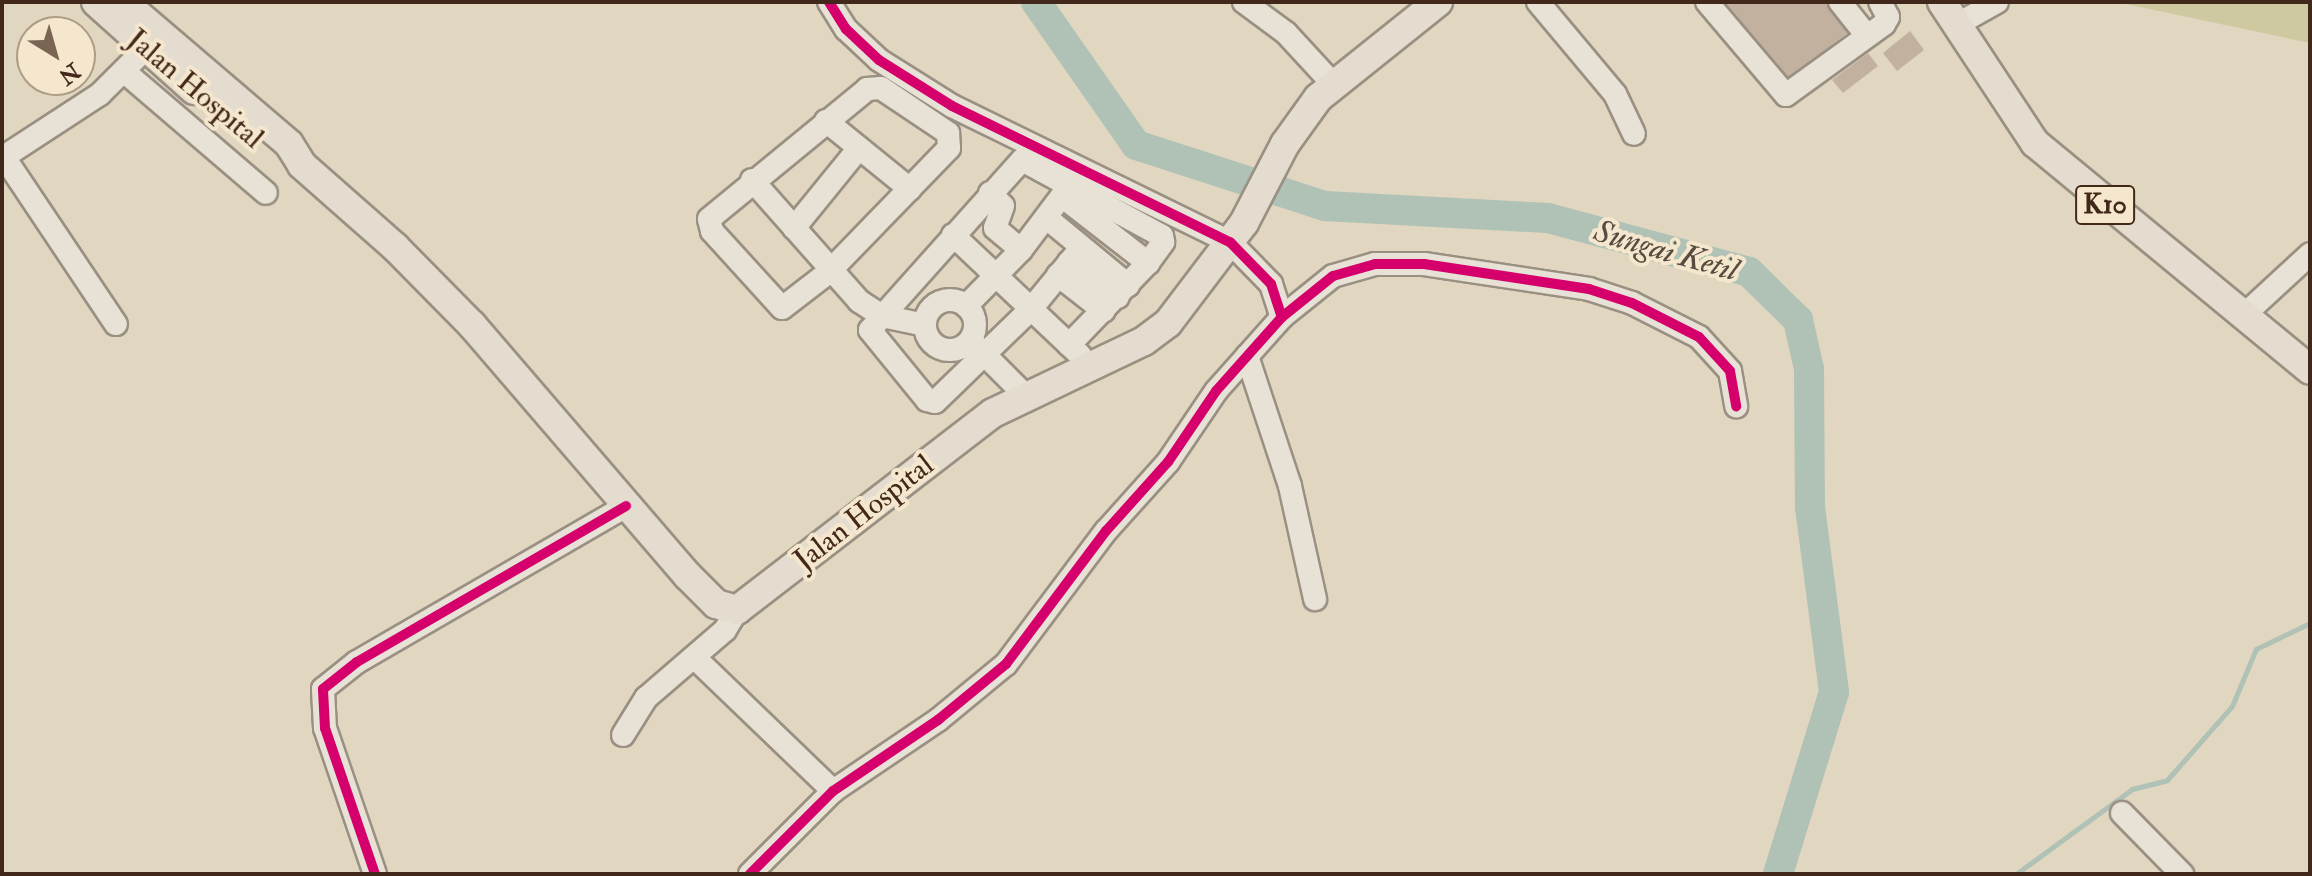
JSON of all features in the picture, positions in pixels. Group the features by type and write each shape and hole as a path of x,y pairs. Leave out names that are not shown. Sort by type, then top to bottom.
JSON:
{"main road":[{"name":"Jalan Hospital","path":"96,2 144,50 278,158 302,165"},
{"name":"Jalan Hospital","path":"128,8 289,144 302,165 358,212 472,325 626,506 709,597 737,610 993,413 1024,394 1144,341 1168,323 1237,233 1285,144 1333,84 1438,2"},
{"path":"128,8 144,50 182,56"},
{"name":"K10","path":"1949,14 2035,143 2078,184 2310,370"}],"street":[{"path":"829,2 846,29 879,60 952,106 1237,233 1271,284 1282,317"},
{"path":"1244,2 1286,33 1333,84"},
{"path":"1538,2 1615,94 1634,134"},
{"path":"1707,2 1786,95 1888,17 1880,2"},
{"path":"1840,2 1867,36"},
{"path":"1949,14 1997,2"},
{"path":"116,324 3,158 126,73 144,50"},
{"path":"126,73 266,193"},
{"path":"875,87 948,133 949,148 829,272 782,308 712,231 709,219 826,121 875,87"},
{"path":"826,121 910,189"},
{"path":"794,228 859,148"},
{"path":"1069,261 1031,309 978,349 942,398 927,400 872,336 872,326 1022,160 1066,191 1162,236 1163,242 1148,263 1069,345"},
{"path":"752,180 829,272 882,316 925,325"},
{"path":"966,306 997,277 1048,219 1066,191"},
{"path":"990,193 1003,206 995,228 1021,250"},
{"path":"1048,219 1069,261 1117,298"},
{"path":"953,235 1090,365"},
{"path":"2244,315 2310,254"},
{"path":"1069,261 1117,298"},
{"path":"750,874 833,791 938,720 1006,664 1247,356 1282,317 1333,276 1375,264 1424,264 1566,282 1632,303 1699,337 1730,371 1736,406"},
{"path":"978,349 942,349 927,336 925,325 935,305 945,301 966,306 975,322 978,349 1024,394"},
{"path":"1247,356 1290,486 1315,599"},
{"path":"375,874 325,728 323,689 357,662 626,506"},
{"path":"623,735 646,698 725,630 737,610"},
{"path":"695,658 833,791"},
{"path":"2122,813 2182,874"}],"shaded area":[{"path":"2116,2 2310,2 2310,43"}],"building":[{"path":"1722,2 1827,2 1850,31 1784,82"},
{"path":"1910,31 1924,50 1897,71 1883,53"},
{"path":"1868,53 1878,66 1843,93 1832,80"}],"waterway":[{"name":"Sungai Ketil","path":"1036,2 1136,145 1325,206 1548,218 1749,272 1798,320 1809,369 1810,507 1834,692 1778,874"},
{"path":"2016,874 2132,789 2167,780 2232,706 2256,649 2310,623"}],"cycle path":[{"path":"829,2 846,29 879,60 952,106 1230,242 1271,284 1282,317"},
{"path":"750,874 833,791 938,720 1006,664 1106,531 1168,462 1216,391 1282,317 1333,276 1375,264 1424,264 1589,289 1632,303 1699,337 1730,371 1736,406"},
{"path":"375,874 325,728 323,689 357,662 626,506"}]}
